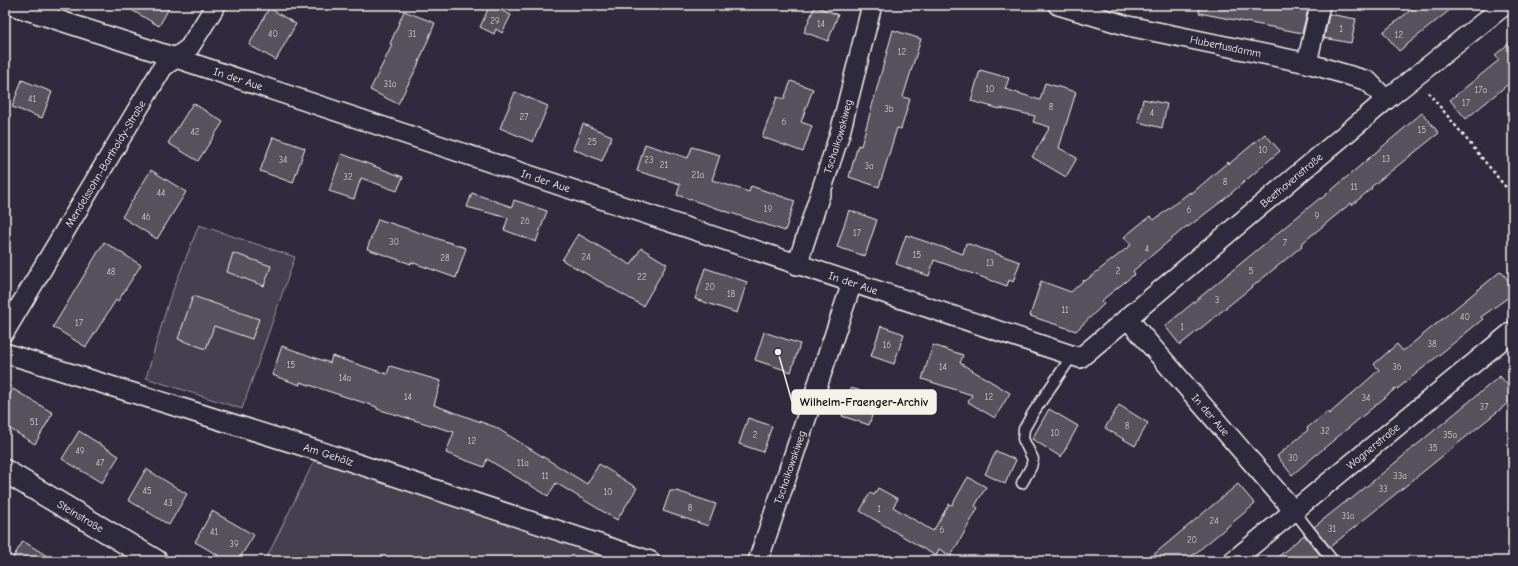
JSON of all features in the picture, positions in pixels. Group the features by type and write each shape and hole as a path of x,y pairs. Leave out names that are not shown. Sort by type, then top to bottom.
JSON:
{"street":[{"name":"In der Aue","path":"11,5 176,58 1076,357"},
{"name":"Mendelssohn-Bartholdy-Straße","path":"5,331 163,67 189,48 216,5"},
{"name":"Tschaikowskiweg","path":"797,265 840,133 872,5"},
{"name":"Hubertusdamm","path":"1058,5 1128,26 1307,63 1368,81 1386,100"},
{"path":"1307,63 1320,5"},
{"name":"Beethovenstraße","path":"1076,357 1127,318 1386,100 1416,78 1505,5"},
{"name":"Tschaikowskiweg","path":"758,561 852,283"},
{"name":"In der Aue","path":"1127,318 1294,511"},
{"name":"Wagnerstraße","path":"1233,561 1513,331"},
{"name":"Am Gehölz","path":"5,353 319,451 650,561"},
{"name":"Steinstraße","path":"5,471 156,561"}],"lane":[{"path":"1022,483 1031,467 1033,458 1023,439 1024,429 1033,413 1076,357"},
{"path":"1294,511 1333,561"}],"path":[{"path":"1416,78 1513,196"}],"shaded area":[{"path":"199,225 295,257 242,409 146,378 169,300"},
{"path":"319,451 650,561 265,561"}],"building":[{"path":"123,5 171,5 159,26"},
{"path":"490,5 511,15 502,33 496,29 494,34 480,27"},
{"path":"1200,5 1293,5 1304,7 1303,9 1308,10 1302,33 1199,13"},
{"path":"1417,5 1456,5 1399,51 1383,32"},
{"path":"815,6 838,15 828,41 804,32"},
{"path":"269,8 296,24 276,60 249,45"},
{"path":"404,11 435,23 417,67 398,104 370,90 392,45 390,44"},
{"path":"1329,14 1356,19 1351,43 1324,38"},
{"path":"893,30 921,39 903,97 910,99 901,129 897,128 879,187 849,177 858,145 861,146"},
{"path":"1513,40 1513,80 1466,119 1450,100 1499,60 1495,55"},
{"path":"980,70 1009,78 1005,89 1040,100 1045,83 1076,92 1059,148 1077,158 1066,177 1032,157 1050,127 1033,122 1035,116 971,101"},
{"path":"22,80 52,92 42,118 12,107"},
{"path":"791,81 813,89 801,122 812,126 803,152 762,137 777,97 784,99"},
{"path":"515,92 548,106 533,142 500,128"},
{"path":"1143,99 1167,104 1162,128 1138,122"},
{"path":"193,103 223,122 198,161 168,143"},
{"path":"1422,113 1439,133 1371,187 1372,188 1352,205 1351,203 1301,244 1302,246 1284,261 1180,345 1165,326 1320,198 1321,199"},
{"path":"583,124 612,136 602,161 573,149"},
{"path":"1265,134 1280,151 1222,201 1188,227 1187,226 1133,271 1135,274 1101,301 1104,304 1076,331 1030,316 1041,281 1071,292 1084,280 1085,281 1131,245 1124,237 1150,216 1154,220 1190,192 1191,194 1228,162 1229,164"},
{"path":"273,137 305,148 293,183 260,171"},
{"path":"645,144 688,158 692,147 720,155 712,180 749,192 751,186 795,201 785,231 677,195 680,184 637,171"},
{"path":"342,154 403,177 397,191 361,178 354,199 329,191"},
{"path":"151,170 186,192 157,239 122,217"},
{"path":"472,193 512,207 514,200 547,211 536,242 504,230 508,218 467,207"},
{"path":"849,210 877,220 865,256 837,247"},
{"path":"378,219 466,248 456,278 411,262 411,264 367,249"},
{"path":"578,234 631,265 641,248 667,264 643,306 562,260"},
{"path":"906,235 963,254 966,243 1020,262 1013,282 1009,280 1007,286 934,260 929,276 896,264"},
{"path":"104,242 141,265 118,301 116,300 86,347 53,327"},
{"path":"233,253 271,266 264,286 227,272"},
{"path":"705,268 747,282 737,313 695,299"},
{"path":"1501,271 1513,287 1513,294 1481,317 1483,319 1396,390 1395,389 1292,475 1277,456 1308,430 1307,428 1327,412 1329,414 1379,370 1374,364 1397,344 1403,351"},
{"path":"193,296 259,319 252,339 214,326 206,349 178,339"},
{"path":"881,326 904,334 894,364 871,356"},
{"path":"764,332 800,344 791,372 755,360"},
{"path":"933,345 963,355 960,363 1010,393 995,418 968,402 972,395 922,379"},
{"path":"282,346 330,363 332,356 387,374 390,366 441,381 434,405 495,427 587,484 599,464 637,488 617,520 556,483 548,496 487,459 484,467 446,453 454,432 377,409 377,407 300,382 300,385 272,375"},
{"path":"1500,376 1513,392 1513,399 1330,547 1314,527 1349,499 1350,500"},
{"path":"851,388 878,396 869,425 842,416"},
{"path":"13,389 53,413 35,444 5,426 5,402"},
{"path":"1119,405 1148,423 1135,446 1105,428"},
{"path":"1049,409 1078,426 1061,457 1032,439"},
{"path":"748,418 772,426 763,452 739,444"},
{"path":"79,431 119,456 102,483 62,459"},
{"path":"996,451 1016,460 1005,484 985,474"},
{"path":"146,469 187,494 169,525 128,500"},
{"path":"968,477 986,487 975,506 978,508 951,556 939,549 936,556 860,511 870,493 874,495 878,488 898,499 893,507 933,531 949,504 952,505"},
{"path":"1238,484 1255,504 1186,561 1146,561"},
{"path":"670,491 677,491 716,504 708,526 663,511"},
{"path":"212,511 254,535 238,561 228,561 195,542"},
{"path":"1304,535 1320,555 1313,561 1273,561"},
{"path":"23,541 55,561 11,561"}],"place":[{"name":"Wilhelm-Fraenger-Archiv","path":"778,352"}]}
